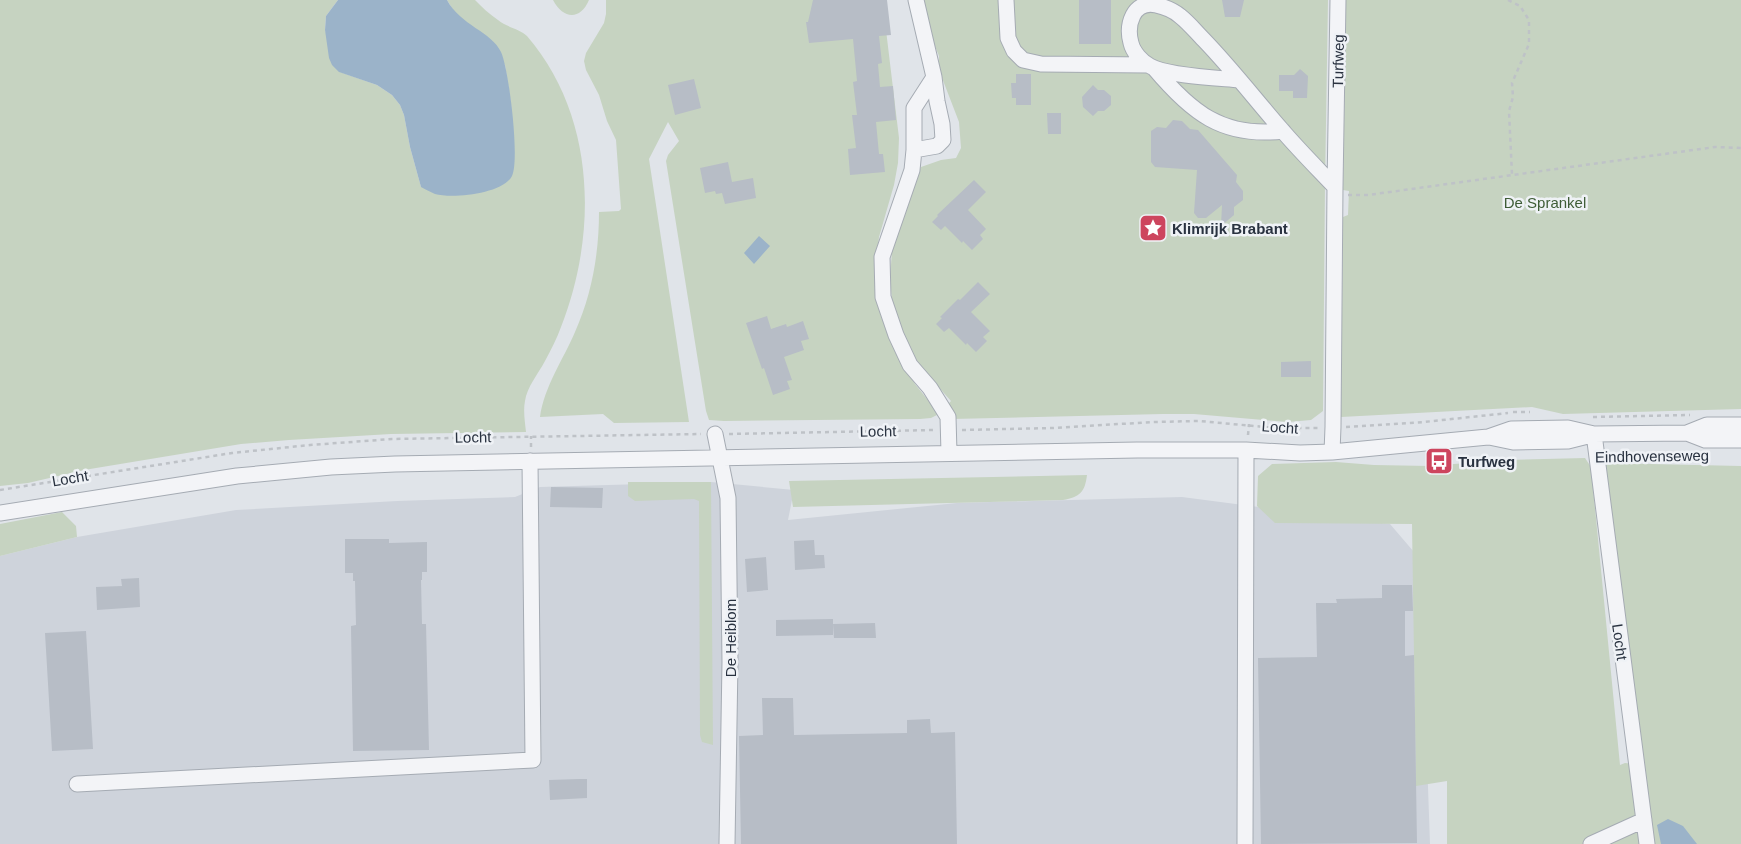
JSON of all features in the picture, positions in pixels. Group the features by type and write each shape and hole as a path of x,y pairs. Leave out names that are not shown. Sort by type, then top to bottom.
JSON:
{"street":[{"path":"914,150 938,146 943,140 934,77 916,0"},
{"path":"1006,0 1008,38 1014,51 1024,60 1041,64 1151,67 1178,73 1239,80"},
{"name":"Turfweg","path":"1332,452 1334,427 1338,0"},
{"path":"1283,131 1242,130 1214,122 1190,106 1136,53 1131,44 1130,31 1131,20 1135,11 1142,5 1151,4 1163,6 1179,15 1219,55 1335,191"},
{"path":"934,77 914,108 912,170 882,257 882,297 896,335 910,365 930,388 948,417 948,453"},
{"name":"Eindhovenseweg","path":"1594,434 1687,433 1707,425 1741,425"},
{"name":"Eindhovenseweg","path":"1687,433 1705,440 1741,440"},
{"name":"De Heiblom","path":"716,434 728,498 730,662 726,844"},
{"name":"Locht","path":"0,512 237,476 395,464 1138,450 1246,450 1300,453 1332,452 1488,437 1513,442 1568,442 1594,434 1647,844"},
{"path":"1244,844 1246,450"},
{"path":"77,784 533,760 530,461"},
{"path":"1591,844 1644,820"}],"path":[{"path":"1508,0 1520,6 1529,20 1529,44 1512,83 1513,97 1509,111 1512,175"},
{"path":"1335,191 1368,195 1715,147 1741,148"},
{"name":"Locht","path":"0,490 232,453 392,439 1053,428 1199,421 1276,428 1334,427 1424,422 1520,412"},
{"path":"1592,417 1691,415"},
{"name":"Eindhovenseweg","path":"1596,457 1702,455"}],"shaded area":[{"path":"711,482 794,490 788,520 957,503 1182,497 1390,524 1420,559 1430,844 0,844 0,556 77,537 236,510 515,497 540,487"}],"green space":[{"path":"0,0 338,0 326,16 325,30 340,72 377,85 392,95 400,105 421,187 514,148 511,104 505,65 455,13 447,0 475,0 501,22 527,36 550,68 567,102 578,138 584,176 585,215 581,253 573,291 556,340 526,396 524,416 526,432 391,434 241,444 84,470 28,483 0,486"},
{"path":"553,0 589,0 581,12 571,15 562,11"},
{"path":"606,0 887,0 886,30 899,138 898,163 894,185 879,237 875,297 896,352 915,384 939,414 931,418 920,419 709,420 666,161 668,155 679,141 668,122 649,159 689,422 614,423 603,414 540,417 545,395 575,332 586,303 596,258 599,212 619,211 621,209 616,140 607,121 599,95 586,70 584,61 586,53 604,23"},
{"name":"Klimrijk Brabant","path":"923,0 1328,0 1323,411 1311,420 1288,422 1194,414 952,419 944,409 951,401 917,363 894,322 890,278 895,229 921,167 941,160 956,158 961,148 959,122 939,70 939,56 930,34"},
{"name":"De Sprankel","path":"1346,0 1741,0 1741,409 1563,414 1532,407 1341,417 1343,217 1348,215 1349,191 1343,190"},
{"path":"1585,458 1591,467 1620,765 1625,763 1644,765 1604,463 1741,466 1741,844 1447,844 1447,781 1416,786 1412,524 1275,523 1257,506 1258,476 1272,464 1336,462 1429,466 1504,460"},
{"path":"1087,475 1085,486 1081,493 1063,500 793,507 789,481"},
{"path":"628,482 711,482 713,745 702,742 700,735 699,501 694,499 635,501 628,496"},
{"path":"62,512 76,526 77,537 0,556 0,524"}],"water":[{"path":"338,0 447,0 460,16 497,45 501,52 507,76 514,134 514,167 512,176 507,182 488,191 453,196 435,194 421,187 400,105 392,95 377,85 339,72 332,65 329,58 325,30 326,16"},
{"path":"759,236 770,246 754,264 744,253"},
{"path":"1668,819 1683,826 1697,844 1661,844 1657,825"}],"building":[{"path":"813,0 887,0 891,35 879,36 882,63 878,64 880,87 893,86 896,120 876,122 879,154 883,154 885,172 850,175 848,149 856,148 852,115 857,115 853,82 857,81 853,39 809,43 806,22 808,22"},
{"path":"1079,0 1111,0 1111,44 1079,44"},
{"path":"1222,0 1244,0 1240,17 1225,17"},
{"path":"1300,69 1308,76 1307,98 1293,98 1293,91 1279,91 1279,75 1294,75"},
{"path":"1016,74 1031,74 1031,105 1016,105 1016,98 1012,98 1011,83 1016,83"},
{"path":"694,79 701,108 675,115 668,85"},
{"path":"1093,85 1098,90 1104,90 1111,96 1111,105 1104,111 1098,111 1093,116 1083,107 1082,97"},
{"path":"1047,113 1061,113 1061,134 1048,134"},
{"path":"1173,120 1182,121 1190,129 1198,130 1237,175 1236,182 1243,191 1243,200 1234,207 1234,215 1221,226 1222,205 1206,218 1198,218 1194,213 1197,170 1155,167 1151,162 1151,131 1157,127 1166,128"},
{"path":"728,162 732,182 753,178 756,198 725,204 722,193 716,194 715,191 705,193 700,168"},
{"path":"974,180 986,192 968,210 986,229 980,235 983,239 972,250 945,226 941,230 932,222"},
{"path":"978,282 990,294 971,312 990,331 983,337 987,341 976,352 949,328 944,332 936,324 942,318 940,317 958,299 960,300"},
{"path":"767,316 771,329 786,324 787,327 803,321 809,339 801,341 804,350 784,357 792,380 787,381 790,389 773,395 746,323"},
{"path":"1311,361 1311,377 1281,377 1281,362"},
{"path":"551,487 603,488 602,508 550,507"},
{"path":"345,539 389,539 389,543 427,542 427,572 422,572 421,580 422,624 426,624 429,750 353,751 351,626 356,625 355,581 353,581 353,573 345,573"},
{"path":"814,540 815,555 824,555 825,568 795,570 794,541"},
{"path":"766,557 768,590 747,592 745,559"},
{"path":"139,578 140,607 97,610 96,587 122,586 121,579"},
{"path":"1382,585 1412,585 1413,611 1405,611 1405,656 1414,655 1417,843 1261,844 1258,658 1317,657 1316,603 1337,603 1336,599 1382,598"},
{"path":"833,619 833,635 776,636 776,620"},
{"path":"875,623 876,638 834,638 833,624"},
{"path":"86,631 93,749 52,751 45,633"},
{"path":"762,698 793,698 794,735 907,733 907,720 930,719 931,733 955,732 957,844 741,844 739,736 763,735"},
{"path":"587,779 587,798 550,800 549,780"}],"place":[{"name":"Klimrijk Brabant","path":"1153,228"},
{"name":"Turfweg","path":"1439,461"}]}
